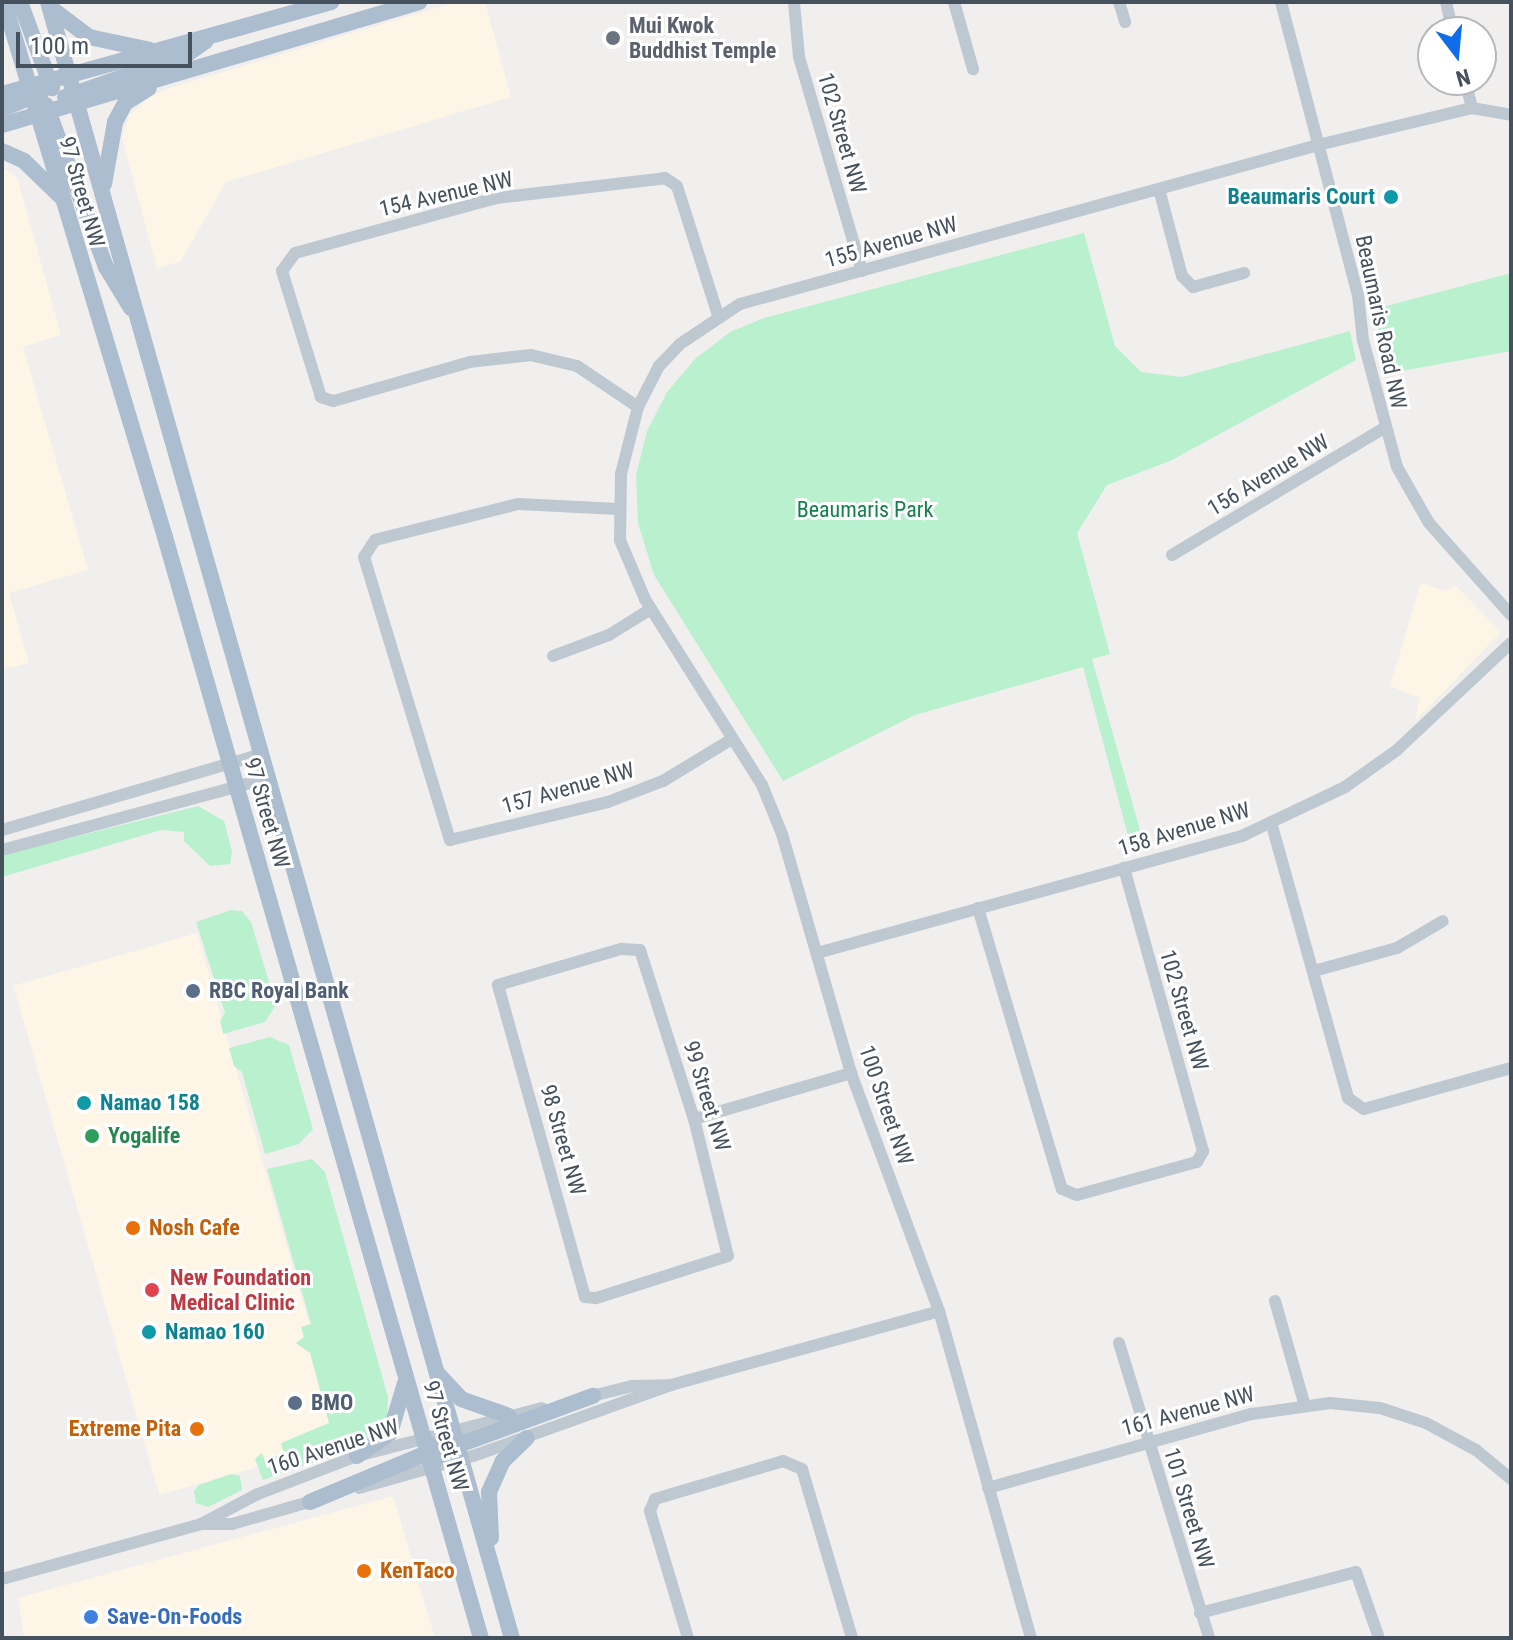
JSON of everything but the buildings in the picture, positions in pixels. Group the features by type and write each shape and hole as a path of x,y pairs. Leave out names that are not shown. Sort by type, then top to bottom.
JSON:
{"main road":[{"name":"97 Street NW","path":"4,2 50,98 103,189 265,779 512,1638"},
{"path":"20,2 106,267 140,320"},
{"path":"69,74 331,2"},
{"path":"2,109 163,78 419,2"},
{"name":"97 Street NW","path":"49,4 69,74 50,98 60,196 230,763 481,1638"},
{"path":"49,4 89,37 156,51"},
{"path":"2,125 50,98 186,55 217,33"},
{"path":"103,189 115,122 125,103 163,78"},
{"path":"2,94 50,98"},
{"path":"2,151 24,161 60,196"},
{"path":"434,1369 461,1399 509,1416"},
{"path":"357,1456 390,1433 406,1378"},
{"path":"310,1502 428,1453 434,1460 456,1446 593,1396"},
{"path":"497,1583 489,1492 498,1469 527,1438"}],"street":[{"path":"954,2 973,69"},
{"path":"1119,2 1125,22"},
{"name":"Beaumaris Road NW","path":"1281,2 1358,295 1363,340 1384,428 1406,487 1429,523 1511,615"},
{"name":"102 Street NW","path":"794,3 799,57 862,271"},
{"path":"1469,96 1472,108"},
{"name":"155 Avenue NW","path":"638,407 659,366 718,315 740,304 1318,145 1472,108 1511,115"},
{"name":"154 Avenue NW","path":"638,407 577,366 531,355 470,362 333,401 321,397 282,271 295,253 496,198 665,178 677,186 718,315"},
{"path":"1159,189 1182,276 1193,287 1244,273"},
{"name":"100 Street NW","path":"638,407 618,509 620,540 651,609 762,785 782,834 851,1073 939,1311 1031,1638"},
{"name":"156 Avenue NW","path":"1172,555 1384,428"},
{"name":"157 Avenue NW","path":"618,509 518,504 375,540 364,557 450,840 608,802 663,781 732,739"},
{"path":"553,656 609,635 651,609"},
{"name":"158 Avenue NW","path":"817,953 1124,868 1271,822 1345,787 1397,750 1511,643"},
{"path":"2,830 259,755"},
{"path":"2,850 265,779"},
{"path":"1271,822 1348,1098 1364,1109 1511,1068"},
{"name":"102 Street NW","path":"978,908 1062,1189 1077,1195 1197,1162 1203,1151 1124,868"},
{"path":"1314,971 1397,948 1443,921"},
{"name":"99 Street NW","path":"498,985 621,949 640,950 694,1119 728,1256"},
{"name":"98 Street NW","path":"498,985 585,1297 596,1298 728,1256"},
{"path":"694,1119 851,1073"},
{"path":"1275,1301 1304,1403"},
{"name":"160 Avenue NW","path":"2,1579 201,1524 258,1494 357,1456 428,1453 456,1446 527,1438 671,1385 939,1311"},
{"name":"101 Street NW","path":"1119,1343 1209,1638"},
{"name":"160 Avenue NW","path":"456,1446 509,1416 632,1386 671,1385"},
{"name":"161 Avenue NW","path":"988,1488 1148,1442 1304,1403 1357,1404 1402,1414 1456,1437 1511,1479"},
{"path":"688,1638 650,1511 655,1499 783,1461 802,1469 852,1638"},
{"name":"160 Avenue NW","path":"201,1524 232,1524 310,1502"},
{"path":"1200,1613 1356,1572 1379,1638"}],"shaded area":[{"path":"456,2 485,2 511,97 226,182 181,261 157,269 122,137 129,116 146,100 163,90"},
{"path":"2,167 17,177 61,335 23,347 88,570 9,593 29,663 2,670"},
{"path":"1421,583 1447,591 1455,585 1501,632 1415,721 1420,698 1390,686"},
{"name":"Namao 160","path":"197,933 343,1442 159,1495 13,986"},
{"path":"393,1496 435,1638 24,1638 18,1598"}],"green space":[{"name":"Beaumaris Park","path":"1084,233 1115,346 1141,372 1182,377 1350,331 1356,360 1170,461 1107,485 1077,533 1110,654 1092,659 1145,848 1132,851 1083,667 915,715 783,781 654,575 638,523 636,475 647,431 667,392 695,359 730,332 764,318"},
{"path":"1511,273 1511,351 1385,374 1375,309"},
{"path":"198,806 224,821 232,851 230,864 210,866 184,841 184,832 161,830 2,877 2,855"},
{"path":"231,910 242,911 251,922 276,1005 265,1022 223,1034 220,1021 225,1013 196,922"},
{"path":"270,1037 289,1045 313,1129 299,1144 265,1154 242,1072 234,1066 229,1048"},
{"path":"312,1159 325,1172 388,1397 387,1425 370,1442 263,1480 255,1459 262,1453 265,1461 284,1453 281,1443 329,1423 310,1353 296,1343 304,1337 301,1327 311,1324 267,1169"},
{"path":"231,1474 240,1476 242,1490 208,1507 196,1503 194,1491 199,1485"}],"place":[{"name":"Mui Kwok Buddhist Temple","path":"613,38"},
{"name":"Beaumaris Court","path":"1391,197"},
{"name":"RBC Royal Bank","path":"193,991"},
{"name":"Namao 158","path":"84,1103"},
{"name":"Yogalife","path":"92,1136"},
{"name":"Nosh Cafe","path":"133,1228"},
{"name":"New Foundation Medical Clinic","path":"152,1290"},
{"name":"Namao 160","path":"149,1332"},
{"name":"BMO","path":"295,1403"},
{"name":"Extreme Pita","path":"197,1429"},
{"name":"KenTaco","path":"364,1571"},
{"name":"Save-On-Foods","path":"91,1617"}]}
